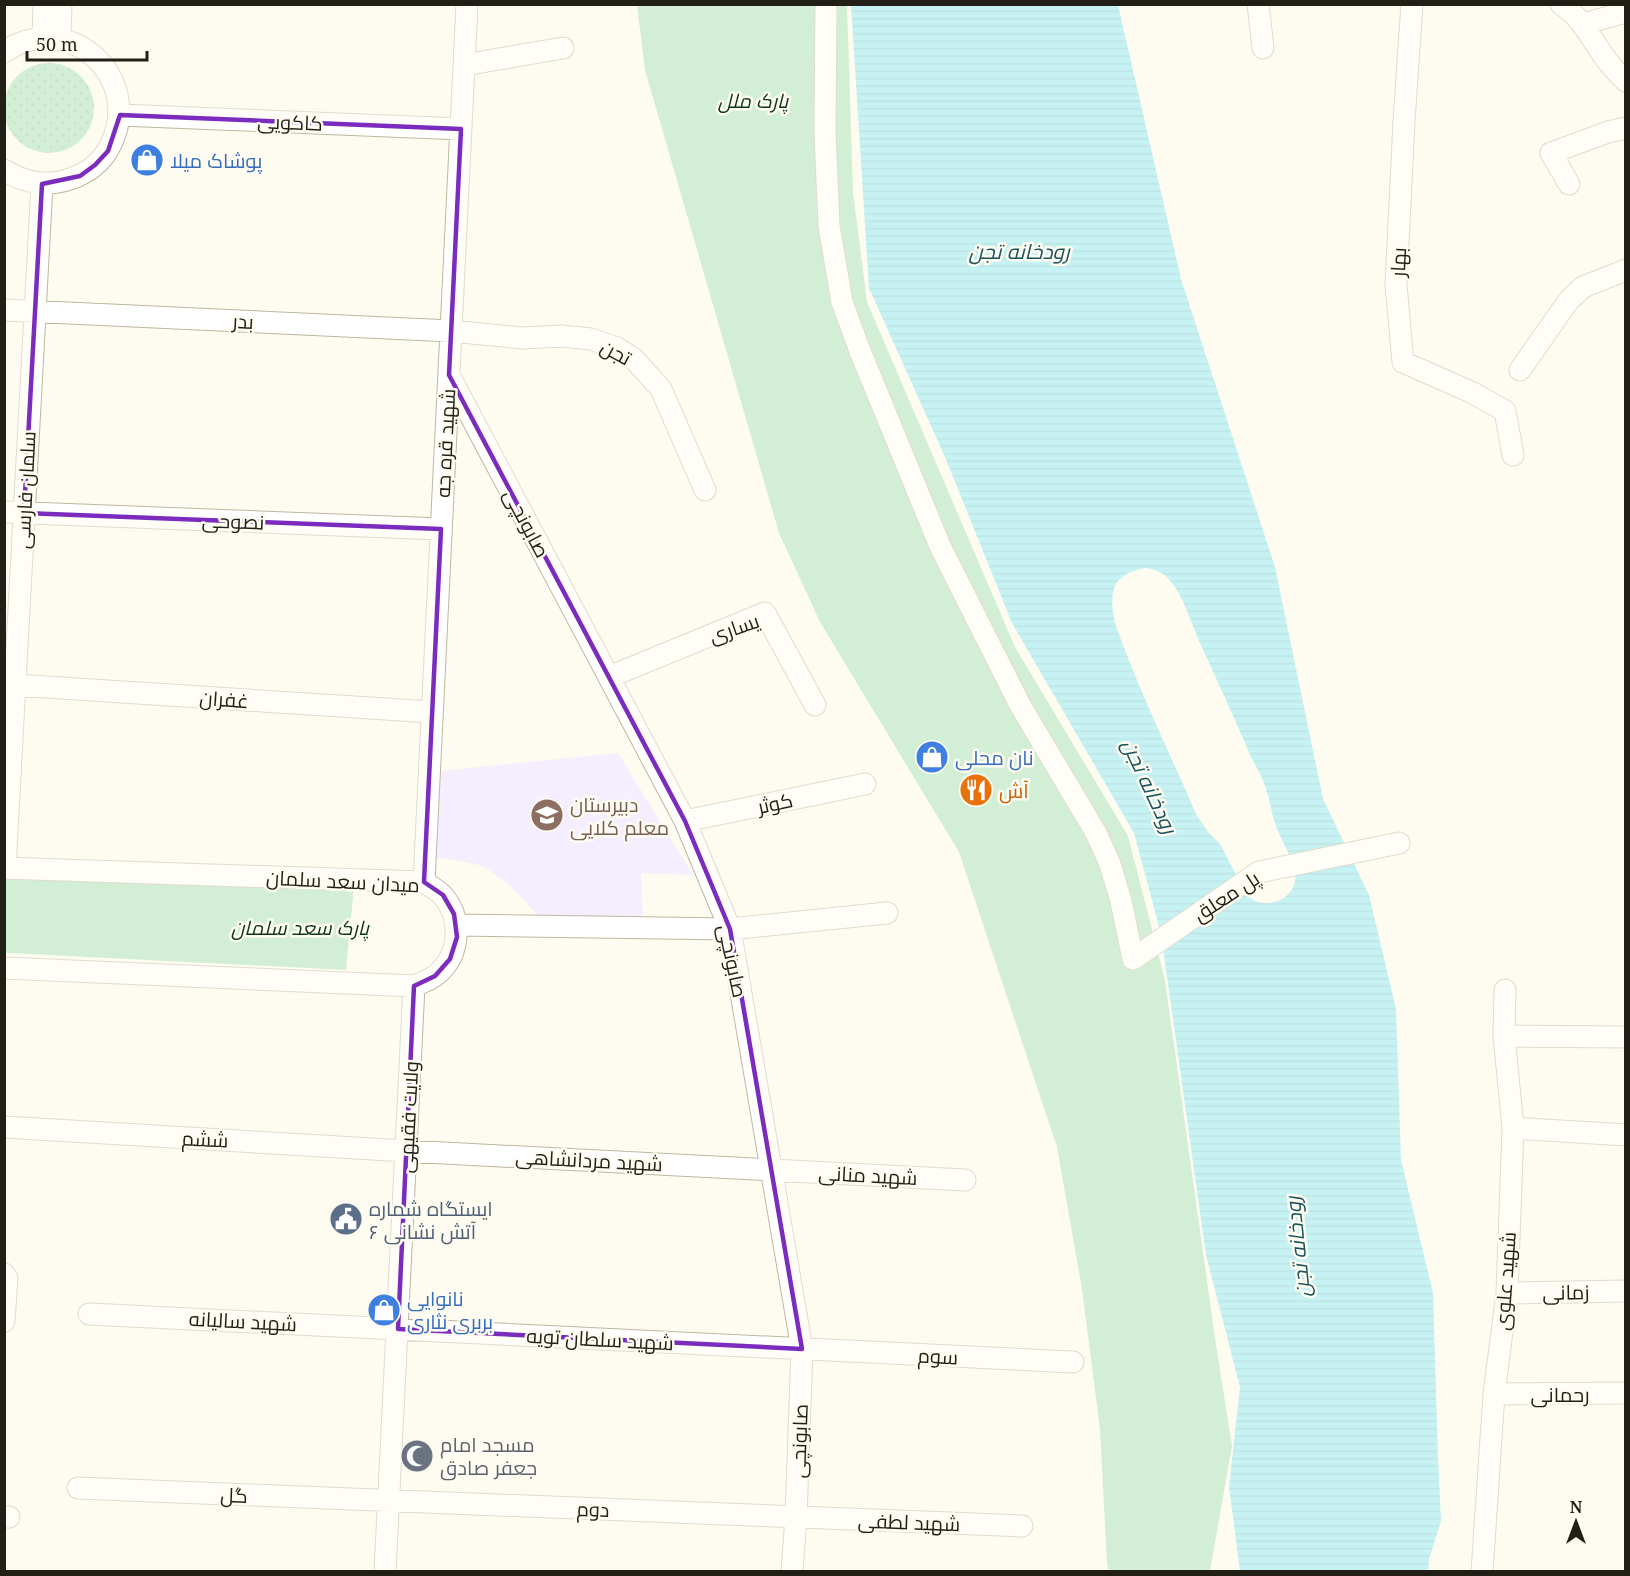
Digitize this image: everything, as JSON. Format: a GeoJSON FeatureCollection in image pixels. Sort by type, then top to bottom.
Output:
{"type":"FeatureCollection","features":[{"type":"Feature","properties":{"kind":"street"},"geometry":{"type":"LineString","coordinates":[[44,4],[51,39]]}},
{"type":"Feature","properties":{"kind":"street"},"geometry":{"type":"LineString","coordinates":[[51,39],[61,4]]}},
{"type":"Feature","properties":{"kind":"street","name":"شهید قره جه"},"geometry":{"type":"LineString","coordinates":[[424,882],[467,4]]}},
{"type":"Feature","properties":{"kind":"street","name":"پل معلق"},"geometry":{"type":"LineString","coordinates":[[826,4],[825,133],[829,226],[842,302],[940,546],[1020,705],[1096,833],[1110,864],[1121,901],[1133,959],[1259,872],[1400,843]]}},
{"type":"Feature","properties":{"kind":"street"},"geometry":{"type":"LineString","coordinates":[[1258,4],[1263,48]]}},
{"type":"Feature","properties":{"kind":"street","name":"بهار"},"geometry":{"type":"LineString","coordinates":[[1412,4],[1396,285],[1403,362],[1473,393],[1505,411],[1513,455]]}},
{"type":"Feature","properties":{"kind":"street"},"geometry":{"type":"LineString","coordinates":[[1561,4],[1582,17],[1609,63],[1626,81]]}},
{"type":"Feature","properties":{"kind":"street"},"geometry":{"type":"LineString","coordinates":[[1582,17],[1626,12]]}},
{"type":"Feature","properties":{"kind":"street"},"geometry":{"type":"LineString","coordinates":[[4,52],[13,45],[32,39],[69,41],[87,50],[101,62],[112,78],[118,96],[120,115],[116,134],[108,151],[80,176],[62,182],[42,184],[24,180],[4,170]]}},
{"type":"Feature","properties":{"kind":"street"},"geometry":{"type":"LineString","coordinates":[[464,65],[563,48]]}},
{"type":"Feature","properties":{"kind":"street","name":"کاکویی"},"geometry":{"type":"LineString","coordinates":[[120,115],[461,129]]}},
{"type":"Feature","properties":{"kind":"street"},"geometry":{"type":"LineString","coordinates":[[1569,184],[1551,153],[1608,132],[1626,128]]}},
{"type":"Feature","properties":{"kind":"street","name":"سلمان فارسی"},"geometry":{"type":"LineString","coordinates":[[5,868],[15,685],[14,512],[35,311],[42,184]]}},
{"type":"Feature","properties":{"kind":"street"},"geometry":{"type":"LineString","coordinates":[[1520,370],[1569,300],[1583,286],[1626,270]]}},
{"type":"Feature","properties":{"kind":"street","name":"بدر"},"geometry":{"type":"LineString","coordinates":[[4,310],[451,331]]}},
{"type":"Feature","properties":{"kind":"street","name":"تجن"},"geometry":{"type":"LineString","coordinates":[[451,331],[522,338],[562,336],[591,339],[617,348],[634,358],[661,389],[705,489]]}},
{"type":"Feature","properties":{"kind":"street","name":"صابونچی"},"geometry":{"type":"LineString","coordinates":[[449,375],[685,821],[729,928],[802,1349],[792,1572]]}},
{"type":"Feature","properties":{"kind":"street","name":"نصوحی"},"geometry":{"type":"LineString","coordinates":[[14,512],[441,529]]}},
{"type":"Feature","properties":{"kind":"street","name":"یساری"},"geometry":{"type":"LineString","coordinates":[[609,677],[765,613],[815,705]]}},
{"type":"Feature","properties":{"kind":"street","name":"غفران"},"geometry":{"type":"LineString","coordinates":[[15,685],[432,712]]}},
{"type":"Feature","properties":{"kind":"street","name":"کوثر"},"geometry":{"type":"LineString","coordinates":[[685,821],[865,784]]}},
{"type":"Feature","properties":{"kind":"street","name":"میدان سعد سلمان"},"geometry":{"type":"LineString","coordinates":[[5,868],[424,882],[443,895],[454,914],[456,924]]}},
{"type":"Feature","properties":{"kind":"street"},"geometry":{"type":"LineString","coordinates":[[4,983],[5,969],[414,986],[435,976],[450,959],[457,937],[456,924],[729,928],[887,913]]}},
{"type":"Feature","properties":{"kind":"street","name":"ولایت فقیهی"},"geometry":{"type":"LineString","coordinates":[[385,1572],[414,986]]}},
{"type":"Feature","properties":{"kind":"street","name":"شهید علوی"},"geometry":{"type":"LineString","coordinates":[[1482,1572],[1494,1394],[1507,1293],[1513,1128],[1504,1036],[1505,990]]}},
{"type":"Feature","properties":{"kind":"street"},"geometry":{"type":"LineString","coordinates":[[1504,1036],[1626,1037]]}},
{"type":"Feature","properties":{"kind":"street","name":"ششم"},"geometry":{"type":"LineString","coordinates":[[4,1127],[406,1151]]}},
{"type":"Feature","properties":{"kind":"street"},"geometry":{"type":"LineString","coordinates":[[1513,1128],[1626,1135]]}},
{"type":"Feature","properties":{"kind":"street","name":"شهید مردانشاهی"},"geometry":{"type":"LineString","coordinates":[[406,1151],[771,1170]]}},
{"type":"Feature","properties":{"kind":"street","name":"شهید منانی"},"geometry":{"type":"LineString","coordinates":[[771,1170],[965,1180]]}},
{"type":"Feature","properties":{"kind":"street"},"geometry":{"type":"LineString","coordinates":[[4,1274],[7,1278],[4,1321]]}},
{"type":"Feature","properties":{"kind":"street","name":"زمانی"},"geometry":{"type":"LineString","coordinates":[[1507,1293],[1626,1291]]}},
{"type":"Feature","properties":{"kind":"street","name":"شهید سالیانه"},"geometry":{"type":"LineString","coordinates":[[89,1314],[398,1329]]}},
{"type":"Feature","properties":{"kind":"street","name":"شهید سلطان تویه"},"geometry":{"type":"LineString","coordinates":[[398,1329],[802,1349]]}},
{"type":"Feature","properties":{"kind":"street","name":"سوم"},"geometry":{"type":"LineString","coordinates":[[802,1349],[1073,1362]]}},
{"type":"Feature","properties":{"kind":"street","name":"رحمانی"},"geometry":{"type":"LineString","coordinates":[[1494,1394],[1626,1393]]}},
{"type":"Feature","properties":{"kind":"street","name":"گل"},"geometry":{"type":"LineString","coordinates":[[78,1488],[389,1501]]}},
{"type":"Feature","properties":{"kind":"street","name":"دوم"},"geometry":{"type":"LineString","coordinates":[[389,1501],[796,1517]]}},
{"type":"Feature","properties":{"kind":"street","name":"شهید لطفی"},"geometry":{"type":"LineString","coordinates":[[796,1517],[1022,1526]]}},
{"type":"Feature","properties":{"kind":"highlighted area"},"geometry":{"type":"Polygon","coordinates":[[[120,115],[461,129],[449,375],[685,821],[730,929],[802,1349],[398,1329],[414,986],[435,976],[450,959],[457,937],[454,914],[443,895],[424,882],[441,529],[24,513],[42,184],[80,176],[95,165],[108,151],[120,115]]]}},
{"type":"Feature","properties":{"kind":"shaded area","name":"دبیرستان معلم کلایی"},"geometry":{"type":"Polygon","coordinates":[[[618,753],[693,875],[641,873],[643,919],[539,917],[511,886],[483,866],[436,858],[440,771],[618,753]]]}},
{"type":"Feature","properties":{"kind":"green space","name":"پارک ملل"},"geometry":{"type":"Polygon","coordinates":[[[637,5],[847,5],[853,192],[867,302],[1015,647],[1128,836],[1165,980],[1232,1446],[1210,1571],[1109,1571],[1100,1429],[1082,1289],[1057,1147],[959,852],[820,622],[779,533],[645,70],[637,5]]]}},
{"type":"Feature","properties":{"kind":"green space"},"geometry":{"type":"Polygon","coordinates":[[[49,63],[66,67],[81,76],[90,91],[94,108],[90,125],[81,140],[66,149],[49,153],[32,149],[17,140],[8,125],[4,108],[8,91],[17,76],[32,67],[49,63]]]}},
{"type":"Feature","properties":{"kind":"green space","name":"پارک سعد سلمان"},"geometry":{"type":"Polygon","coordinates":[[[4,878],[354,887],[346,970],[5,952],[4,878]]]}},
{"type":"Feature","properties":{"kind":"water","name":"رودخانه تجن"},"geometry":{"type":"Polygon","coordinates":[[[851,5],[1118,5],[1181,279],[1275,567],[1323,799],[1369,895],[1396,1009],[1401,1160],[1433,1293],[1441,1521],[1429,1559],[1428,1571],[1240,1571],[1229,1487],[1240,1387],[1206,1255],[1161,934],[1134,833],[1012,623],[945,457],[869,288],[851,5]],[[1145,568],[1128,573],[1113,590],[1114,617],[1125,650],[1197,816],[1220,844],[1246,894],[1262,903],[1279,901],[1292,890],[1295,872],[1276,826],[1264,782],[1181,597],[1167,577],[1145,568]]]}},
{"type":"Feature","properties":{"kind":"place","name":"پوشاک میلا"},"geometry":{"type":"Point","coordinates":[147,160]}},
{"type":"Feature","properties":{"kind":"place","name":"نان محلی"},"geometry":{"type":"Point","coordinates":[932,757]}},
{"type":"Feature","properties":{"kind":"place","name":"آش"},"geometry":{"type":"Point","coordinates":[976,790]}},
{"type":"Feature","properties":{"kind":"place","name":"دبیرستان معلم کلایی"},"geometry":{"type":"Point","coordinates":[547,815]}},
{"type":"Feature","properties":{"kind":"place","name":"ایستگاه شماره ۶ آتش نشانی"},"geometry":{"type":"Point","coordinates":[346,1219]}},
{"type":"Feature","properties":{"kind":"place","name":"نانوایی بربری نثاری"},"geometry":{"type":"Point","coordinates":[384,1310]}},
{"type":"Feature","properties":{"kind":"place","name":"مسجد امام جعفر صادق"},"geometry":{"type":"Point","coordinates":[417,1456]}}]}
